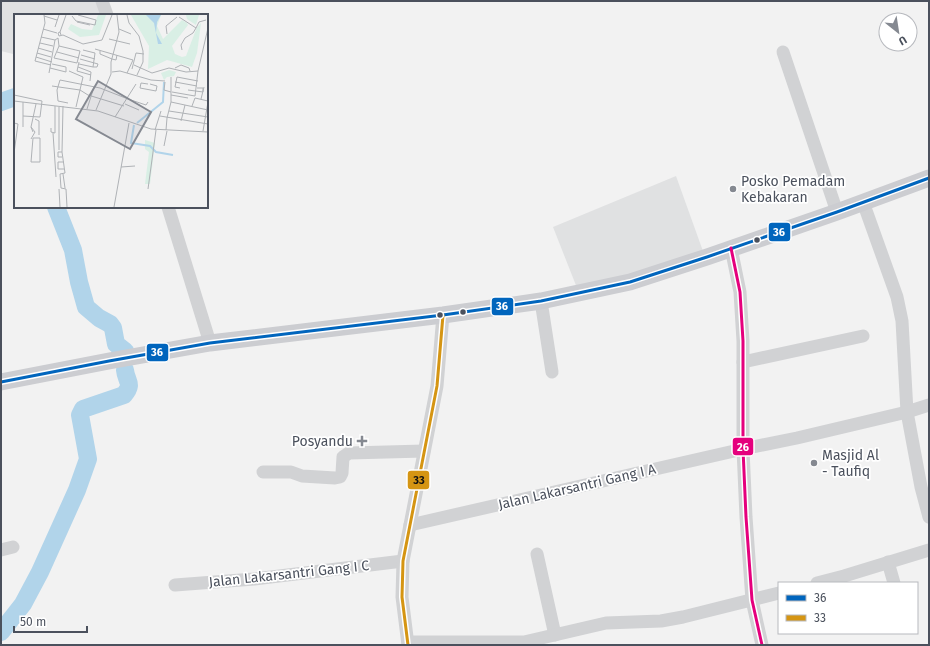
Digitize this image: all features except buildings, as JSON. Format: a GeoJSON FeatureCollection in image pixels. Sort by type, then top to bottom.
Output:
{"type":"FeatureCollection","features":[{"type":"Feature","properties":{"kind":"main road"},"geometry":{"type":"LineString","coordinates":[[9,380],[210,343],[443,315],[541,301],[630,282],[837,212],[929,178]]}},
{"type":"Feature","properties":{"kind":"street"},"geometry":{"type":"LineString","coordinates":[[102,1],[107,14]]}},
{"type":"Feature","properties":{"kind":"street"},"geometry":{"type":"LineString","coordinates":[[784,52],[837,212]]}},
{"type":"Feature","properties":{"kind":"street"},"geometry":{"type":"LineString","coordinates":[[863,202],[897,297],[900,315],[907,412],[921,487],[929,517]]}},
{"type":"Feature","properties":{"kind":"street"},"geometry":{"type":"LineString","coordinates":[[168,208],[210,343]]}},
{"type":"Feature","properties":{"kind":"street"},"geometry":{"type":"LineString","coordinates":[[731,248],[740,292],[743,362],[743,449],[752,600],[762,645]]}},
{"type":"Feature","properties":{"kind":"street"},"geometry":{"type":"LineString","coordinates":[[541,301],[552,372]]}},
{"type":"Feature","properties":{"kind":"street"},"geometry":{"type":"LineString","coordinates":[[443,315],[437,386],[403,561],[402,597],[408,643],[524,642],[606,623],[661,621],[683,617],[778,593]]}},
{"type":"Feature","properties":{"kind":"street"},"geometry":{"type":"LineString","coordinates":[[743,362],[863,336]]}},
{"type":"Feature","properties":{"kind":"street","name":"Jalan Lakarsantri Gang I A"},"geometry":{"type":"LineString","coordinates":[[410,524],[797,438],[907,412],[929,405]]}},
{"type":"Feature","properties":{"kind":"street"},"geometry":{"type":"LineString","coordinates":[[263,472],[291,472],[302,476],[335,478],[340,477],[342,473],[343,457],[349,453],[424,450]]}},
{"type":"Feature","properties":{"kind":"street"},"geometry":{"type":"LineString","coordinates":[[820,582],[929,550]]}},
{"type":"Feature","properties":{"kind":"street"},"geometry":{"type":"LineString","coordinates":[[537,554],[555,635]]}},
{"type":"Feature","properties":{"kind":"street","name":"Jalan Lakarsantri Gang I C"},"geometry":{"type":"LineString","coordinates":[[175,585],[254,579],[403,561]]}},
{"type":"Feature","properties":{"kind":"street"},"geometry":{"type":"LineString","coordinates":[[888,562],[894,582]]}},
{"type":"Feature","properties":{"kind":"shaded area"},"geometry":{"type":"Polygon","coordinates":[[[1,1],[102,1],[107,14],[14,14],[14,54],[1,51],[1,1]]]}},
{"type":"Feature","properties":{"kind":"shaded area"},"geometry":{"type":"Polygon","coordinates":[[[676,176],[704,254],[579,293],[553,227],[676,176]]]}},
{"type":"Feature","properties":{"kind":"waterway"},"geometry":{"type":"LineString","coordinates":[[1,102],[14,97]]}},
{"type":"Feature","properties":{"kind":"waterway"},"geometry":{"type":"LineString","coordinates":[[56,208],[73,250],[79,282],[86,307],[99,318],[110,324],[113,328],[116,344],[125,351],[126,358]]}},
{"type":"Feature","properties":{"kind":"waterway"},"geometry":{"type":"LineString","coordinates":[[1,632],[23,604],[40,572],[77,490],[88,459],[80,415],[83,409],[124,395],[129,388],[129,382],[125,370]]}},
{"type":"Feature","properties":{"kind":"transit line","name":"36"},"geometry":{"type":"LineString","coordinates":[[1,382],[210,343],[443,315],[541,301],[630,282],[837,212],[929,178]]}},
{"type":"Feature","properties":{"kind":"transit line","name":"26"},"geometry":{"type":"LineString","coordinates":[[731,248],[740,292],[743,341],[743,449],[752,600],[762,645]]}},
{"type":"Feature","properties":{"kind":"transit line","name":"33"},"geometry":{"type":"LineString","coordinates":[[408,645],[402,597],[403,561],[437,386],[443,315]]}},
{"type":"Feature","properties":{"kind":"place","name":"Posko Pemadam Kebakaran"},"geometry":{"type":"Point","coordinates":[733,189]}},
{"type":"Feature","properties":{"kind":"place","name":"Posyandu"},"geometry":{"type":"Point","coordinates":[362,441]}},
{"type":"Feature","properties":{"kind":"place","name":"Masjid Al - Taufiq"},"geometry":{"type":"Point","coordinates":[814,463]}}]}
